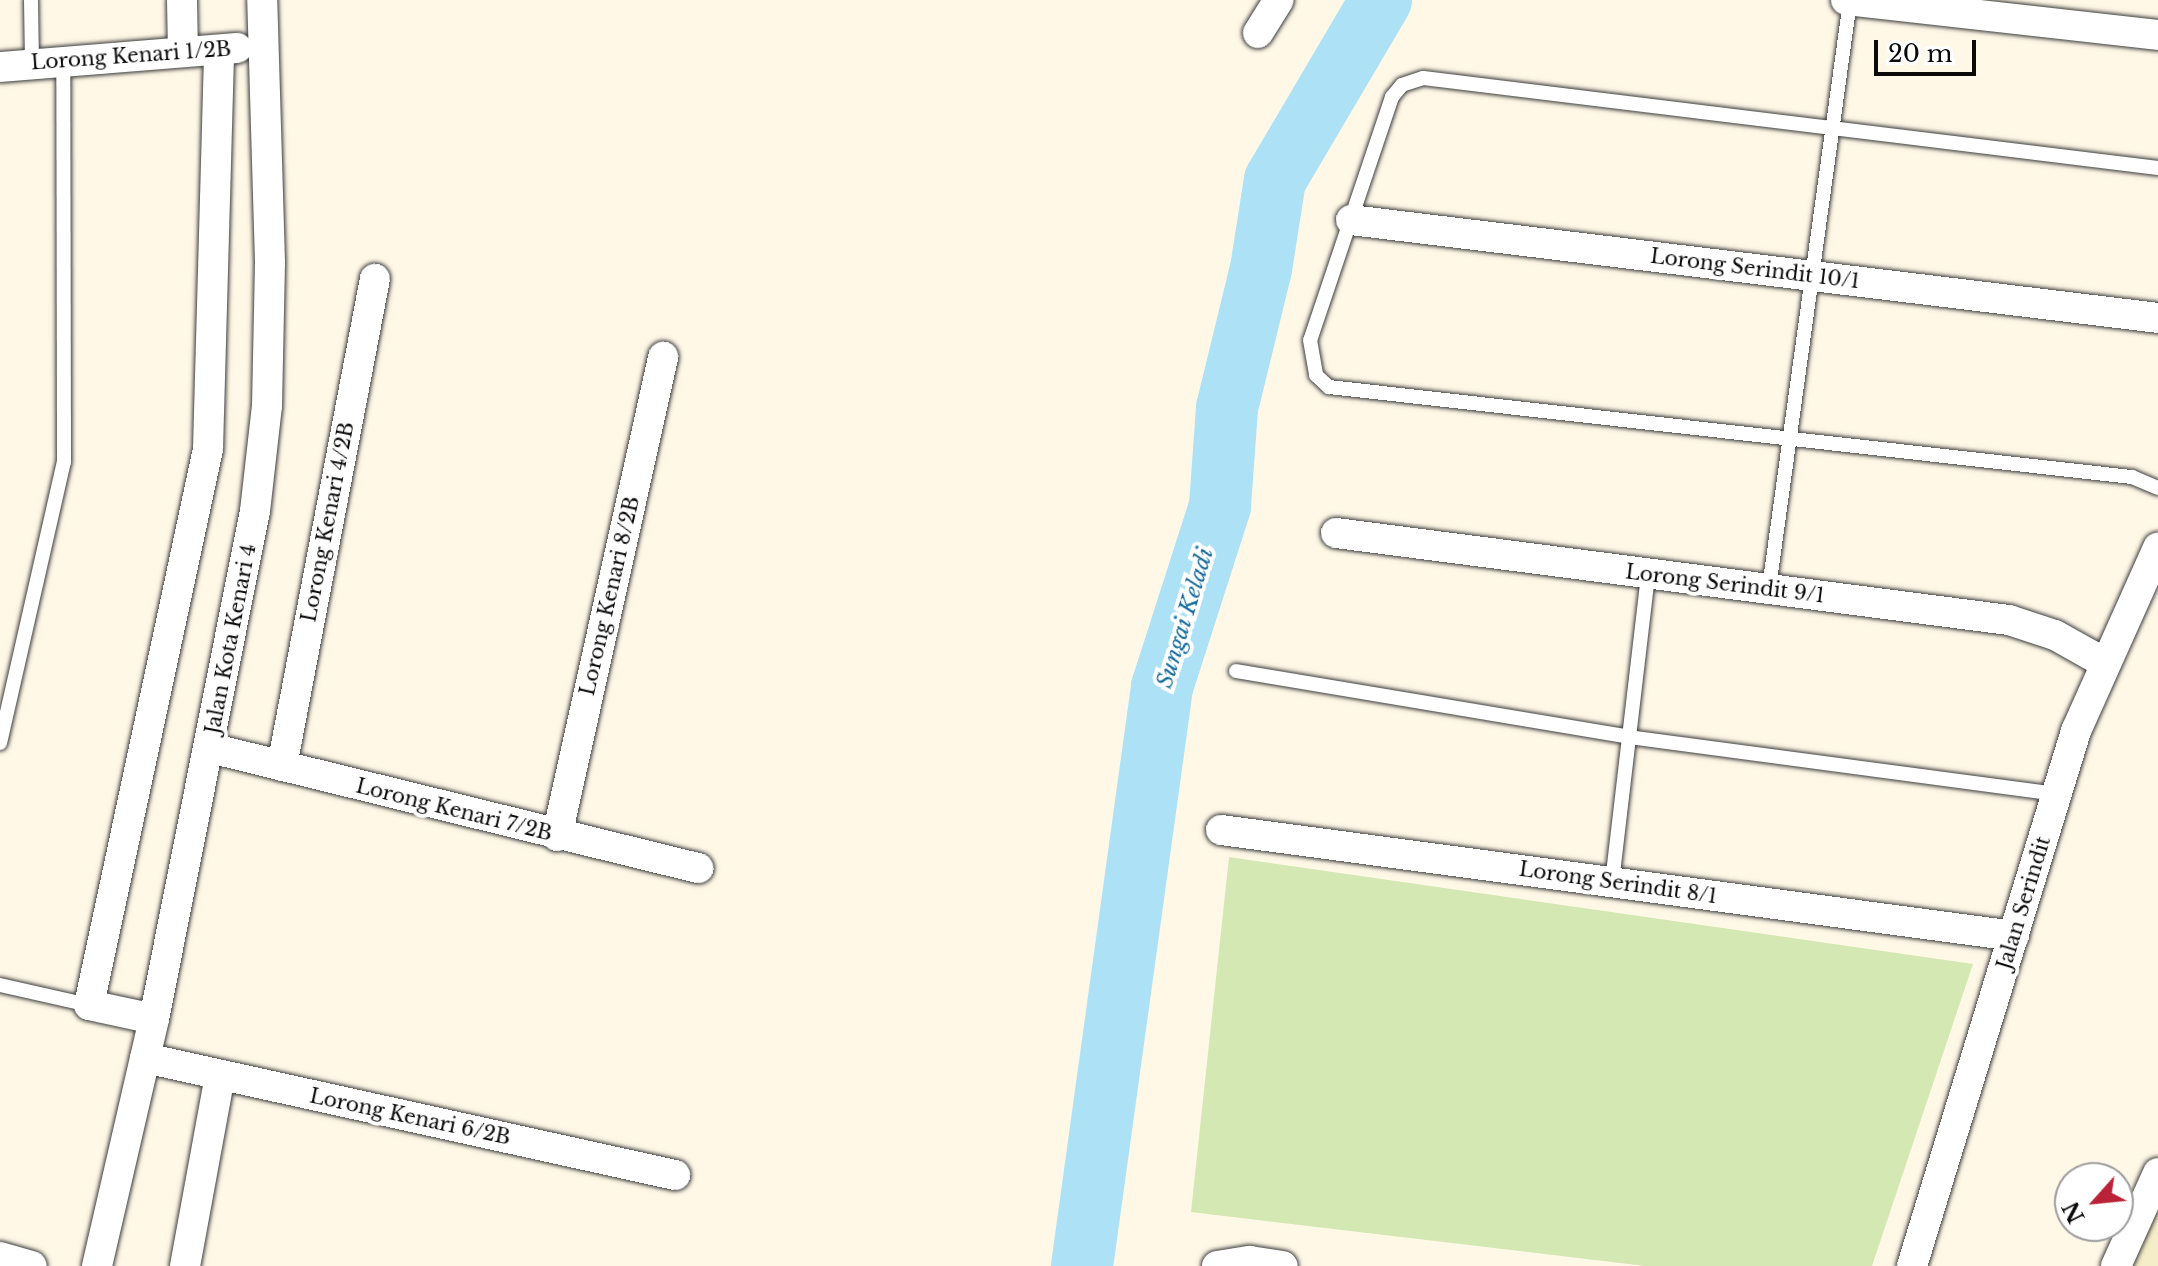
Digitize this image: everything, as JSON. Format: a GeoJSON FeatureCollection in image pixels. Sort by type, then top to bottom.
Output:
{"type":"FeatureCollection","features":[{"type":"Feature","properties":{"kind":"street"},"geometry":{"type":"LineString","coordinates":[[182,0],[183,52]]}},
{"type":"Feature","properties":{"kind":"street","name":"Jalan Kota Kenari 4"},"geometry":{"type":"LineString","coordinates":[[97,1266],[154,1019],[255,511],[267,406],[270,262],[262,0]]}},
{"type":"Feature","properties":{"kind":"street"},"geometry":{"type":"LineString","coordinates":[[1258,33],[1279,0]]}},
{"type":"Feature","properties":{"kind":"street"},"geometry":{"type":"LineString","coordinates":[[1848,0],[2158,35]]}},
{"type":"Feature","properties":{"kind":"street","name":"Lorong Kenari 1/2B"},"geometry":{"type":"LineString","coordinates":[[0,67],[262,46]]}},
{"type":"Feature","properties":{"kind":"street"},"geometry":{"type":"LineString","coordinates":[[154,1019],[89,1005],[208,449],[219,50]]}},
{"type":"Feature","properties":{"kind":"street","name":"Lorong Serindit 10/1"},"geometry":{"type":"LineString","coordinates":[[1351,220],[2158,318]]}},
{"type":"Feature","properties":{"kind":"street","name":"Lorong Kenari 4/2B"},"geometry":{"type":"LineString","coordinates":[[282,766],[375,279]]}},
{"type":"Feature","properties":{"kind":"street","name":"Lorong Kenari 8/2B"},"geometry":{"type":"LineString","coordinates":[[557,836],[663,357]]}},
{"type":"Feature","properties":{"kind":"street","name":"Lorong Serindit 9/1"},"geometry":{"type":"LineString","coordinates":[[1336,533],[1648,576],[1769,588],[2009,620],[2055,635],[2105,663]]}},
{"type":"Feature","properties":{"kind":"street","name":"Jalan Serindit"},"geometry":{"type":"LineString","coordinates":[[1912,1266],[2076,731],[2158,548]]}},
{"type":"Feature","properties":{"kind":"street","name":"Lorong Kenari 7/2B"},"geometry":{"type":"LineString","coordinates":[[210,748],[557,836],[698,868]]}},
{"type":"Feature","properties":{"kind":"street","name":"Lorong Serindit 8/1"},"geometry":{"type":"LineString","coordinates":[[1221,830],[2014,936]]}},
{"type":"Feature","properties":{"kind":"street","name":"Lorong Kenari 6/2B"},"geometry":{"type":"LineString","coordinates":[[145,1058],[675,1175]]}},
{"type":"Feature","properties":{"kind":"street"},"geometry":{"type":"LineString","coordinates":[[185,1266],[220,1076]]}},
{"type":"Feature","properties":{"kind":"street"},"geometry":{"type":"LineString","coordinates":[[2116,1266],[2158,1173]]}},
{"type":"Feature","properties":{"kind":"street"},"geometry":{"type":"LineString","coordinates":[[0,1257],[32,1266]]}},
{"type":"Feature","properties":{"kind":"street"},"geometry":{"type":"LineString","coordinates":[[1217,1266],[1250,1261],[1283,1266]]}},
{"type":"Feature","properties":{"kind":"lane"},"geometry":{"type":"LineString","coordinates":[[31,0],[32,64]]}},
{"type":"Feature","properties":{"kind":"lane"},"geometry":{"type":"LineString","coordinates":[[1769,588],[1794,436],[1811,276],[1836,128],[1848,0]]}},
{"type":"Feature","properties":{"kind":"lane"},"geometry":{"type":"LineString","coordinates":[[0,743],[64,462],[63,62]]}},
{"type":"Feature","properties":{"kind":"lane"},"geometry":{"type":"LineString","coordinates":[[2158,168],[1423,78],[1402,85],[1392,97],[1310,340],[1316,375],[1329,387],[1794,436],[2132,477],[2158,488]]}},
{"type":"Feature","properties":{"kind":"lane"},"geometry":{"type":"LineString","coordinates":[[1612,882],[1648,576]]}},
{"type":"Feature","properties":{"kind":"lane"},"geometry":{"type":"LineString","coordinates":[[1236,671],[1629,737],[2057,794]]}},
{"type":"Feature","properties":{"kind":"lane"},"geometry":{"type":"LineString","coordinates":[[0,985],[89,1005]]}},
{"type":"Feature","properties":{"kind":"shaded area"},"geometry":{"type":"Polygon","coordinates":[[[2158,1188],[2158,1266],[2110,1266],[2125,1242],[2134,1242],[2134,1227],[2158,1188]]]}},
{"type":"Feature","properties":{"kind":"green space"},"geometry":{"type":"Polygon","coordinates":[[[1229,857],[1973,964],[1872,1266],[1645,1266],[1191,1212],[1229,857]]]}},
{"type":"Feature","properties":{"kind":"waterway","name":"Sungai Keladi"},"geometry":{"type":"LineString","coordinates":[[1082,1266],[1162,687],[1220,506],[1227,408],[1261,269],[1275,180],[1381,0]]}}]}
